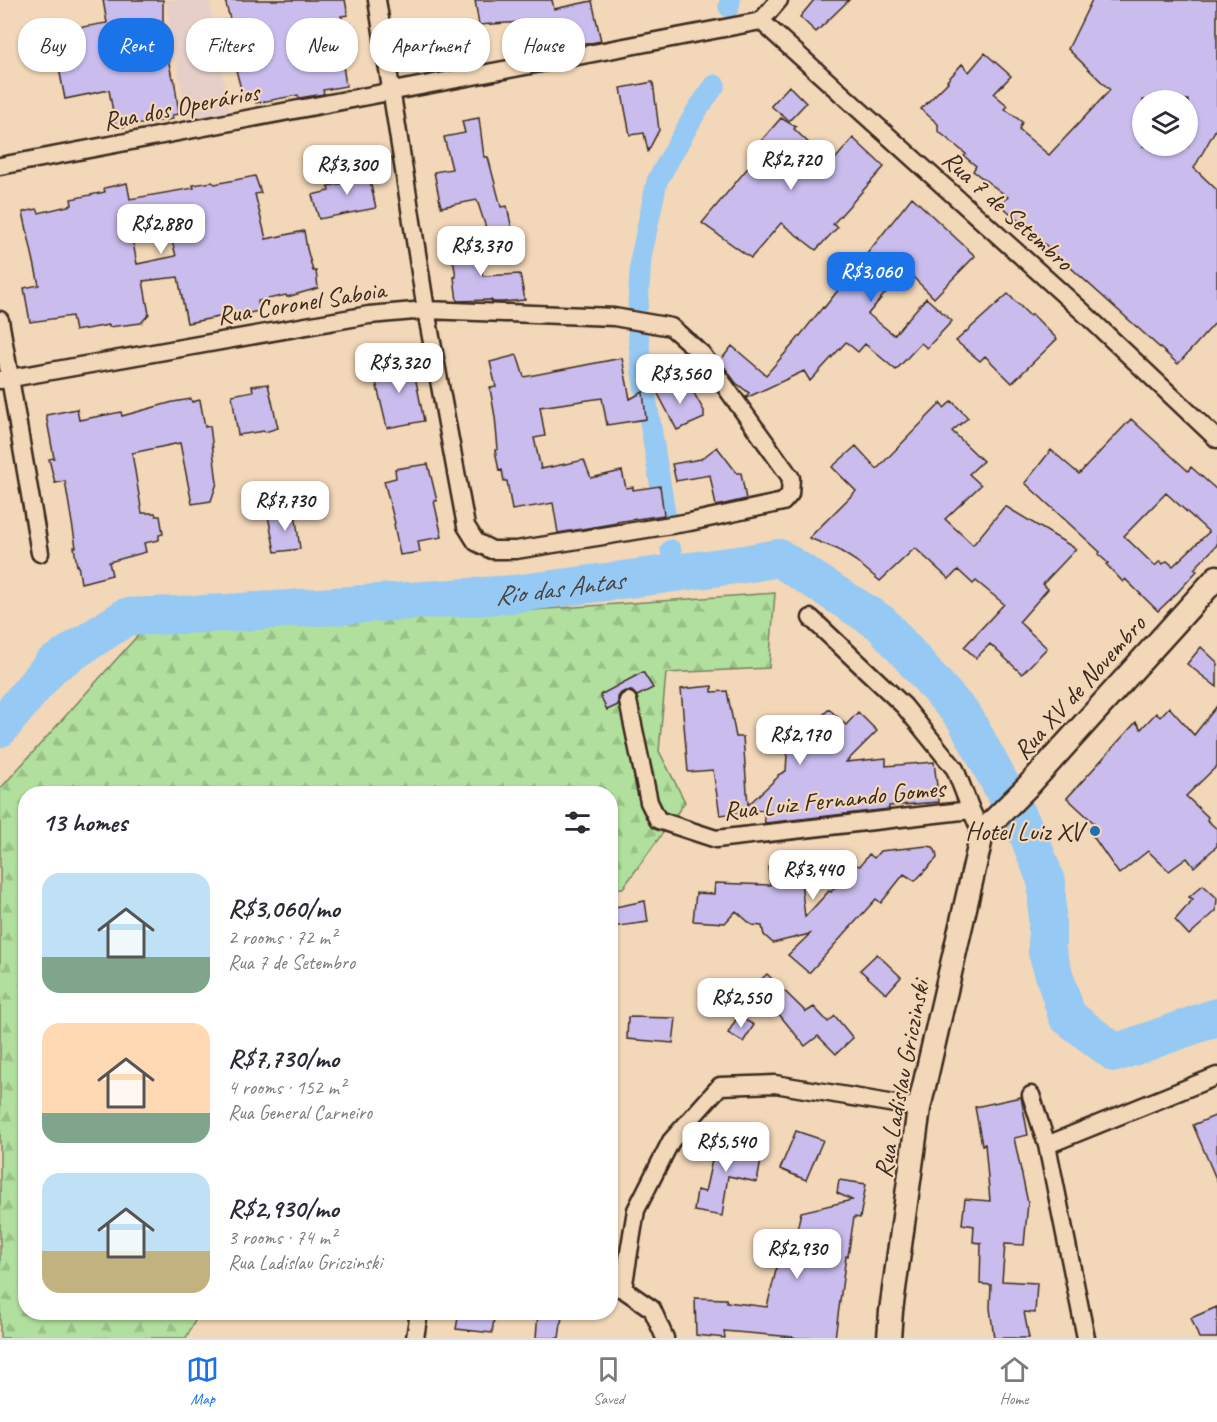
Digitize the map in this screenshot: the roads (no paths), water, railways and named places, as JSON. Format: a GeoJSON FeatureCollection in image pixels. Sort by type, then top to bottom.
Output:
{"type":"FeatureCollection","features":[{"type":"Feature","properties":{"kind":"main road","name":"Rua XV de Novembro"},"geometry":{"type":"LineString","coordinates":[[988,827],[1028,786],[1217,577]]}},
{"type":"Feature","properties":{"kind":"main road","name":"Rua Ladislau Griczinski"},"geometry":{"type":"LineString","coordinates":[[889,1338],[919,1108],[988,827]]}},
{"type":"Feature","properties":{"kind":"street"},"geometry":{"type":"LineString","coordinates":[[377,0],[426,310]]}},
{"type":"Feature","properties":{"kind":"street"},"geometry":{"type":"LineString","coordinates":[[761,21],[779,0]]}},
{"type":"Feature","properties":{"kind":"street","name":"Rua dos Operários"},"geometry":{"type":"LineString","coordinates":[[0,166],[761,21]]}},
{"type":"Feature","properties":{"kind":"street","name":"Rua 7 de Setembro"},"geometry":{"type":"LineString","coordinates":[[761,21],[1083,312],[1217,439]]}},
{"type":"Feature","properties":{"kind":"street","name":"Rua Coronel Saboia"},"geometry":{"type":"LineString","coordinates":[[5,379],[369,315],[426,310],[614,316],[671,327],[702,354],[791,478],[790,494],[783,502],[690,522],[516,550],[492,550],[476,542],[466,526],[426,310]]}},
{"type":"Feature","properties":{"kind":"street"},"geometry":{"type":"LineString","coordinates":[[0,320],[5,379],[40,553]]}},
{"type":"Feature","properties":{"kind":"street"},"geometry":{"type":"LineString","coordinates":[[811,618],[904,706],[955,769],[971,810]]}},
{"type":"Feature","properties":{"kind":"street","name":"Rua Luiz Fernando Gomes"},"geometry":{"type":"LineString","coordinates":[[628,701],[649,802],[658,820],[716,839],[971,810],[988,827]]}},
{"type":"Feature","properties":{"kind":"street"},"geometry":{"type":"LineString","coordinates":[[1047,1145],[1217,1076]]}},
{"type":"Feature","properties":{"kind":"street"},"geometry":{"type":"LineString","coordinates":[[618,1284],[636,1210],[671,1141],[720,1086],[776,1084],[919,1108]]}},
{"type":"Feature","properties":{"kind":"street"},"geometry":{"type":"LineString","coordinates":[[1031,1095],[1047,1145],[1086,1338]]}},
{"type":"Feature","properties":{"kind":"street"},"geometry":{"type":"LineString","coordinates":[[618,1289],[652,1309],[665,1338]]}},
{"type":"Feature","properties":{"kind":"street"},"geometry":{"type":"LineString","coordinates":[[416,1338],[417,1320]]}},
{"type":"Feature","properties":{"kind":"waterway"},"geometry":{"type":"LineString","coordinates":[[729,7],[730,0]]}},
{"type":"Feature","properties":{"kind":"waterway"},"geometry":{"type":"LineString","coordinates":[[638,305],[641,257],[657,181],[697,110],[715,85]]}},
{"type":"Feature","properties":{"kind":"waterway"},"geometry":{"type":"LineString","coordinates":[[638,332],[642,373],[666,519]]}},
{"type":"Feature","properties":{"kind":"waterway"},"geometry":{"type":"LineString","coordinates":[[671,550],[675,573]]}},
{"type":"Feature","properties":{"kind":"waterway","name":"Rio das Antas"},"geometry":{"type":"LineString","coordinates":[[0,728],[51,666],[126,617],[227,613],[514,594],[779,558],[881,623],[965,718],[1029,837],[1047,883],[1047,952],[1067,1016],[1115,1053],[1217,1017]]}},
{"type":"Feature","properties":{"kind":"place","name":"Hotel Luiz XV"},"geometry":{"type":"Point","coordinates":[1095,831]}}]}
